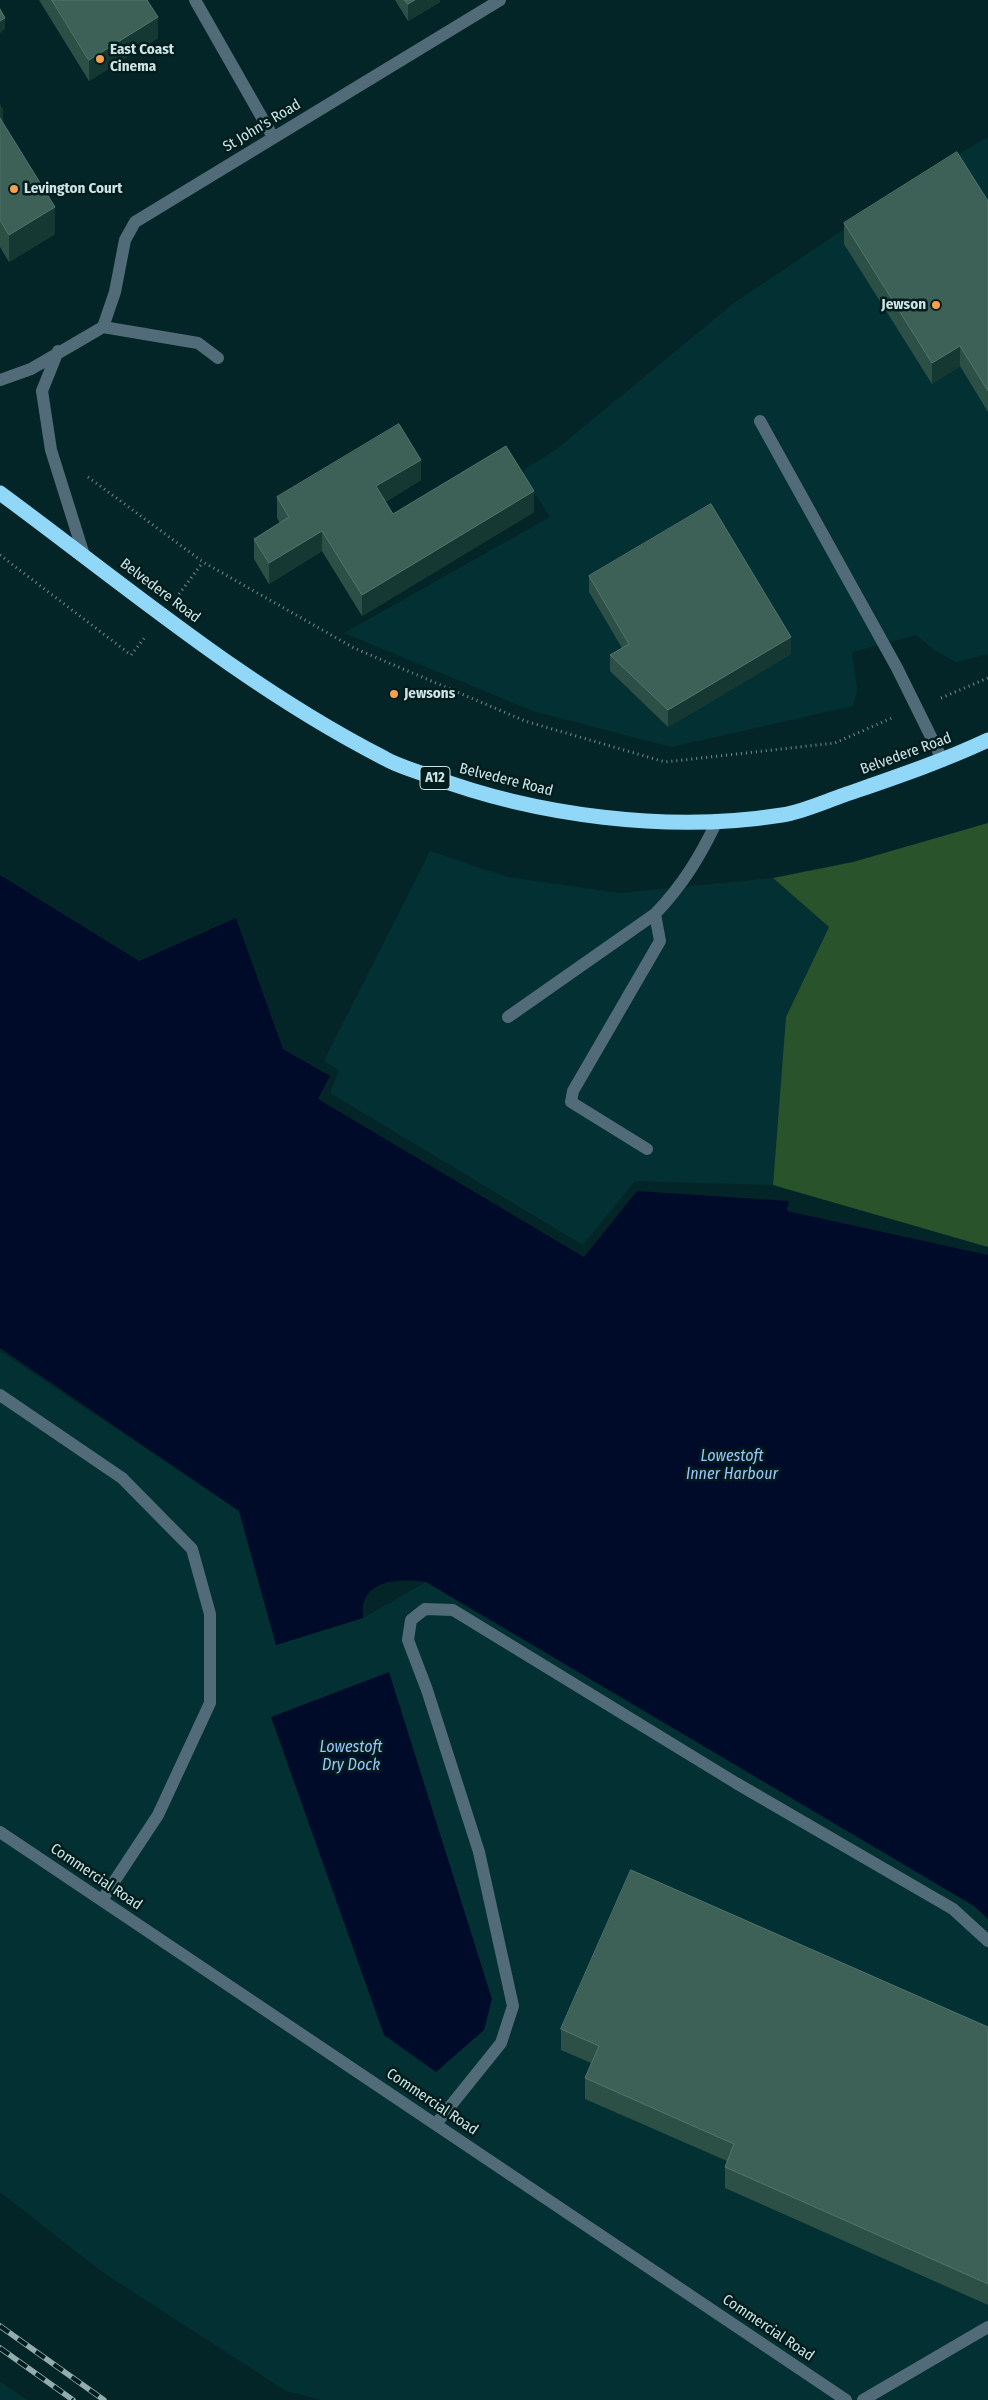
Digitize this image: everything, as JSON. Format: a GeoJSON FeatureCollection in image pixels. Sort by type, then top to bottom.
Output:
{"type":"FeatureCollection","features":[{"type":"Feature","properties":{"kind":"highway","name":"Belvedere Road"},"geometry":{"type":"LineString","coordinates":[[0,493],[163,616],[288,705],[386,760],[473,792],[559,811],[636,820],[717,822],[784,815],[943,761],[988,740]]}},
{"type":"Feature","properties":{"kind":"street"},"geometry":{"type":"LineString","coordinates":[[195,0],[273,138]]}},
{"type":"Feature","properties":{"kind":"street","name":"St John's Road"},"geometry":{"type":"LineString","coordinates":[[103,327],[115,292],[125,240],[135,222],[500,0]]}},
{"type":"Feature","properties":{"kind":"street"},"geometry":{"type":"LineString","coordinates":[[0,380],[31,369],[58,351],[103,327],[198,343],[218,358]]}},
{"type":"Feature","properties":{"kind":"street"},"geometry":{"type":"LineString","coordinates":[[58,351],[42,391],[51,450],[84,555]]}},
{"type":"Feature","properties":{"kind":"street"},"geometry":{"type":"LineString","coordinates":[[760,421],[898,668],[943,761]]}},
{"type":"Feature","properties":{"kind":"street"},"geometry":{"type":"LineString","coordinates":[[508,1017],[655,914],[674,895],[699,860],[717,822]]}},
{"type":"Feature","properties":{"kind":"street"},"geometry":{"type":"LineString","coordinates":[[648,1149],[571,1102],[573,1091],[660,941],[655,914]]}},
{"type":"Feature","properties":{"kind":"street"},"geometry":{"type":"LineString","coordinates":[[0,1394],[122,1478],[192,1549],[210,1614],[210,1703],[158,1815],[102,1900]]}},
{"type":"Feature","properties":{"kind":"street"},"geometry":{"type":"LineString","coordinates":[[436,2124],[501,2043],[513,2006],[479,1852],[427,1690],[408,1640],[411,1620],[425,1609],[453,1610],[736,1783],[953,1910],[988,1941]]}},
{"type":"Feature","properties":{"kind":"street","name":"Commercial Road"},"geometry":{"type":"LineString","coordinates":[[0,1832],[846,2400]]}},
{"type":"Feature","properties":{"kind":"street"},"geometry":{"type":"LineString","coordinates":[[863,2400],[988,2327]]}},
{"type":"Feature","properties":{"kind":"path"},"geometry":{"type":"LineString","coordinates":[[51,450],[203,562],[354,648],[525,721],[665,762],[835,743],[988,678]]}},
{"type":"Feature","properties":{"kind":"shaded area"},"geometry":{"type":"Polygon","coordinates":[[[988,137],[988,654],[956,662],[934,650],[916,635],[852,652],[857,690],[853,706],[671,747],[533,711],[344,633],[550,517],[521,472],[558,448],[734,303],[935,168],[988,137]]]}},
{"type":"Feature","properties":{"kind":"shaded area"},"geometry":{"type":"Polygon","coordinates":[[[430,851],[507,877],[620,893],[773,878],[829,927],[786,1017],[773,1185],[635,1181],[583,1245],[330,1093],[339,1070],[324,1061],[430,851]]]}},
{"type":"Feature","properties":{"kind":"shaded area"},"geometry":{"type":"Polygon","coordinates":[[[0,1351],[239,1511],[276,1645],[363,1618],[426,1582],[974,1906],[988,1919],[988,2400],[322,2400],[286,2391],[101,2271],[0,2192],[0,1351]]]}},
{"type":"Feature","properties":{"kind":"shaded area"},"geometry":{"type":"Polygon","coordinates":[[[0,2382],[27,2400],[0,2400],[0,2382]]]}},
{"type":"Feature","properties":{"kind":"green space"},"geometry":{"type":"Polygon","coordinates":[[[988,823],[988,1247],[773,1185],[786,1017],[829,927],[773,878],[853,862],[988,823]]]}},
{"type":"Feature","properties":{"kind":"water","name":"Lowestoft Inner Harbour"},"geometry":{"type":"Polygon","coordinates":[[[0,875],[139,961],[236,918],[283,1049],[330,1076],[318,1099],[584,1257],[637,1191],[789,1201],[787,1211],[988,1255],[988,1919],[974,1906],[426,1582],[409,1580],[381,1584],[368,1594],[363,1604],[363,1618],[276,1645],[239,1511],[0,1348],[0,875]]]}},
{"type":"Feature","properties":{"kind":"water","name":"Lowestoft Dry Dock"},"geometry":{"type":"Polygon","coordinates":[[[389,1672],[492,1999],[484,2030],[436,2072],[384,2035],[271,1717],[389,1672]]]}},
{"type":"Feature","properties":{"kind":"building","name":"East Coast Cinema"},"geometry":{"type":"Polygon","coordinates":[[[52,0],[147,0],[158,17],[89,60],[52,0]]]}},
{"type":"Feature","properties":{"kind":"building"},"geometry":{"type":"Polygon","coordinates":[[[405,0],[415,0],[408,4],[405,0]]]}},
{"type":"Feature","properties":{"kind":"building"},"geometry":{"type":"Polygon","coordinates":[[[0,9],[5,18],[0,21],[0,9]]]}},
{"type":"Feature","properties":{"kind":"building"},"geometry":{"type":"Polygon","coordinates":[[[0,118],[55,207],[9,235],[0,220],[0,118]]]}},
{"type":"Feature","properties":{"kind":"building","name":"Jewson"},"geometry":{"type":"Polygon","coordinates":[[[957,152],[988,201],[988,391],[960,346],[932,363],[844,223],[957,152]]]}},
{"type":"Feature","properties":{"kind":"building"},"geometry":{"type":"Polygon","coordinates":[[[399,424],[421,460],[376,486],[393,514],[506,446],[534,491],[362,595],[322,531],[269,563],[254,539],[289,517],[277,497],[399,424]]]}},
{"type":"Feature","properties":{"kind":"building"},"geometry":{"type":"Polygon","coordinates":[[[711,504],[791,637],[668,710],[610,655],[629,644],[589,576],[711,504]]]}},
{"type":"Feature","properties":{"kind":"building"},"geometry":{"type":"Polygon","coordinates":[[[631,1870],[988,2027],[988,2284],[725,2167],[734,2144],[585,2078],[599,2046],[561,2029],[631,1870]]]}},
{"type":"Feature","properties":{"kind":"railway"},"geometry":{"type":"LineString","coordinates":[[0,2326],[104,2400]]}},
{"type":"Feature","properties":{"kind":"railway"},"geometry":{"type":"LineString","coordinates":[[0,2348],[73,2400]]}},
{"type":"Feature","properties":{"kind":"place","name":"East Coast Cinema"},"geometry":{"type":"Point","coordinates":[100,59]}},
{"type":"Feature","properties":{"kind":"place","name":"Levington Court"},"geometry":{"type":"Point","coordinates":[14,189]}},
{"type":"Feature","properties":{"kind":"place","name":"Jewson"},"geometry":{"type":"Point","coordinates":[936,305]}},
{"type":"Feature","properties":{"kind":"place","name":"Jewsons"},"geometry":{"type":"Point","coordinates":[394,694]}}]}
